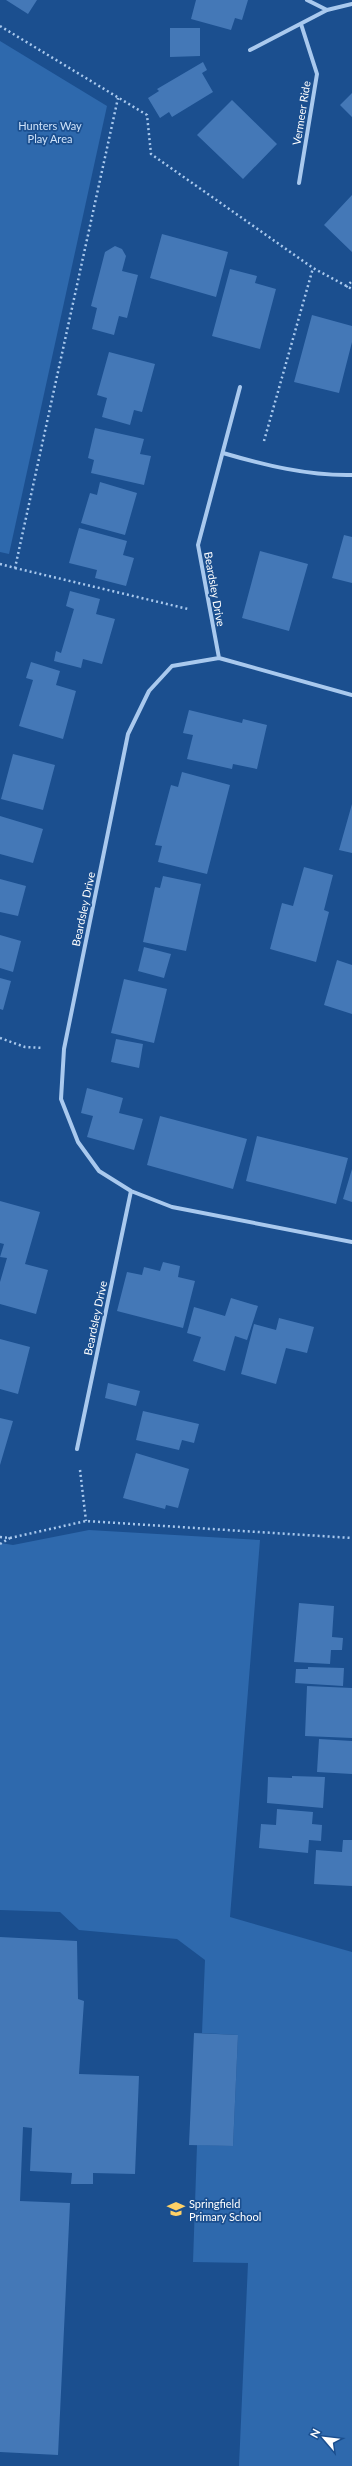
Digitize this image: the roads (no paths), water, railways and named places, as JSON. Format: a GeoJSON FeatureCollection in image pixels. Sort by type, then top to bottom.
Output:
{"type":"FeatureCollection","features":[{"type":"Feature","properties":{"kind":"street"},"geometry":{"type":"LineString","coordinates":[[307,0],[327,10]]}},
{"type":"Feature","properties":{"kind":"street"},"geometry":{"type":"LineString","coordinates":[[250,50],[327,10],[352,4]]}},
{"type":"Feature","properties":{"kind":"street","name":"Vermeer Ride"},"geometry":{"type":"LineString","coordinates":[[299,183],[317,74],[301,24]]}},
{"type":"Feature","properties":{"kind":"street","name":"Beardsley Drive"},"geometry":{"type":"LineString","coordinates":[[220,658],[210,614],[198,545],[240,387]]}},
{"type":"Feature","properties":{"kind":"street"},"geometry":{"type":"LineString","coordinates":[[223,453],[258,463],[331,475],[352,475]]}},
{"type":"Feature","properties":{"kind":"street","name":"Beardsley Drive"},"geometry":{"type":"LineString","coordinates":[[352,695],[220,658],[172,666],[149,691],[128,734],[64,1049],[61,1099],[78,1142],[99,1171],[131,1191],[172,1206],[352,1242]]}},
{"type":"Feature","properties":{"kind":"street","name":"Beardsley Drive"},"geometry":{"type":"LineString","coordinates":[[77,1449],[131,1191]]}},
{"type":"Feature","properties":{"kind":"place","name":"Springfield Primary School"},"geometry":{"type":"Point","coordinates":[176,2209]}},
{"type":"Feature","properties":{"kind":"park label","name":"Hunters Way Play Area"},"geometry":{"type":"Point","coordinates":[50,131]}}]}
